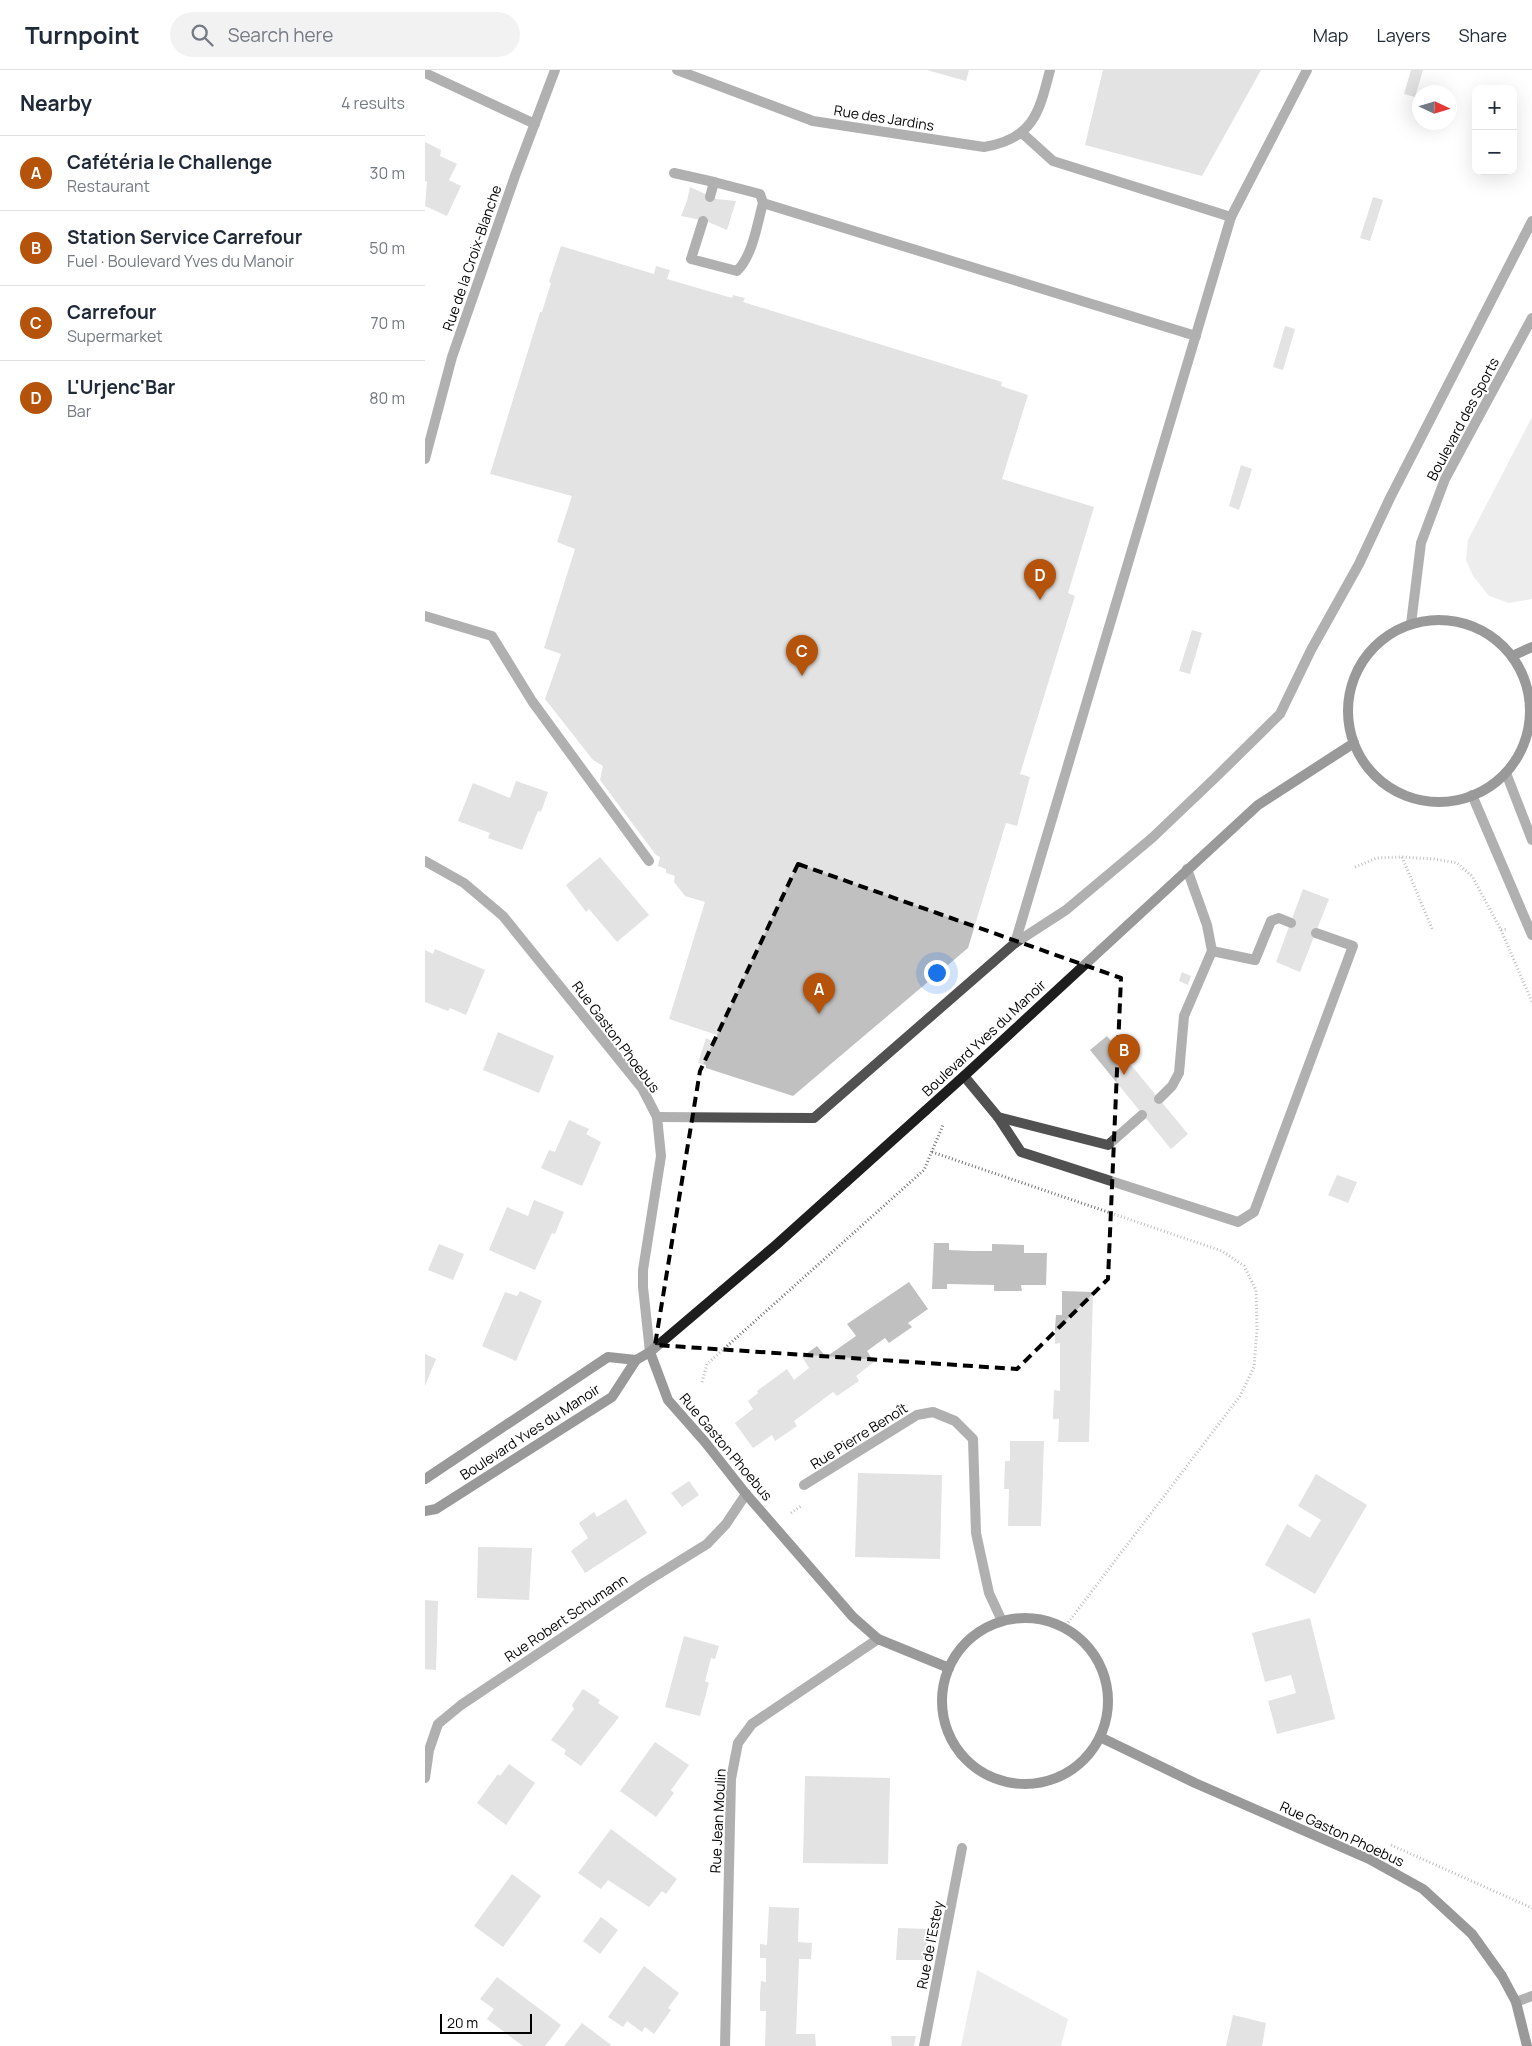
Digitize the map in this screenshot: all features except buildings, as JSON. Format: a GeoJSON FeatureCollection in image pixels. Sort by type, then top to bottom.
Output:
{"type":"FeatureCollection","features":[{"type":"Feature","properties":{"kind":"main road"},"geometry":{"type":"LineString","coordinates":[[1439,620],[1467,624],[1492,636],[1512,656],[1523,674],[1529,695],[1531,716],[1526,737],[1518,757],[1506,773],[1490,787],[1472,795],[1438,802],[1411,798],[1387,786],[1367,767],[1354,743],[1348,714],[1352,685],[1364,658],[1385,638],[1411,624],[1439,620]]}},
{"type":"Feature","properties":{"kind":"main road"},"geometry":{"type":"LineString","coordinates":[[1512,656],[1532,646]]}},
{"type":"Feature","properties":{"kind":"main road","name":"Boulevard Yves du Manoir"},"geometry":{"type":"LineString","coordinates":[[425,1511],[436,1509],[612,1397],[636,1360],[650,1352],[769,1251],[964,1076],[1258,805],[1354,743]]}},
{"type":"Feature","properties":{"kind":"main road","name":"Rue Gaston Phoebus"},"geometry":{"type":"LineString","coordinates":[[650,1352],[667,1400],[705,1442],[746,1494],[853,1618],[878,1639],[949,1668]]}},
{"type":"Feature","properties":{"kind":"main road","name":"Boulevard Yves du Manoir"},"geometry":{"type":"LineString","coordinates":[[425,1479],[608,1357],[636,1360]]}},
{"type":"Feature","properties":{"kind":"main road"},"geometry":{"type":"LineString","coordinates":[[1023,1618],[1044,1620],[1063,1628],[1084,1643],[1099,1664],[1107,1688],[1107,1713],[1100,1738],[1083,1761],[1060,1777],[1032,1784],[1004,1782],[978,1770],[957,1750],[945,1724],[942,1695],[949,1668],[962,1647],[980,1631],[1002,1621],[1023,1618]]}},
{"type":"Feature","properties":{"kind":"main road","name":"Rue Gaston Phoebus"},"geometry":{"type":"LineString","coordinates":[[1100,1738],[1195,1784],[1359,1854],[1423,1889],[1472,1934],[1502,1976],[1516,2002],[1527,2046]]}},
{"type":"Feature","properties":{"kind":"street","name":"Rue de la Croix-Blanche"},"geometry":{"type":"LineString","coordinates":[[425,459],[451,357],[555,70]]}},
{"type":"Feature","properties":{"kind":"street","name":"Rue des Jardins"},"geometry":{"type":"LineString","coordinates":[[677,70],[813,121],[984,147],[1002,144],[1022,133],[1034,120],[1050,70]]}},
{"type":"Feature","properties":{"kind":"street"},"geometry":{"type":"LineString","coordinates":[[1015,943],[1231,217],[1307,70]]}},
{"type":"Feature","properties":{"kind":"street"},"geometry":{"type":"LineString","coordinates":[[425,73],[535,124]]}},
{"type":"Feature","properties":{"kind":"street"},"geometry":{"type":"LineString","coordinates":[[1022,133],[1053,161],[1231,217]]}},
{"type":"Feature","properties":{"kind":"street"},"geometry":{"type":"LineString","coordinates":[[674,174],[760,194],[763,202],[747,255],[737,271],[691,259],[703,220]]}},
{"type":"Feature","properties":{"kind":"street"},"geometry":{"type":"LineString","coordinates":[[710,197],[714,182]]}},
{"type":"Feature","properties":{"kind":"street"},"geometry":{"type":"LineString","coordinates":[[763,202],[1196,336]]}},
{"type":"Feature","properties":{"kind":"street"},"geometry":{"type":"LineString","coordinates":[[657,1117],[814,1118],[1015,943],[1066,910],[1152,838],[1280,714],[1311,650],[1359,564],[1390,498],[1532,221]]}},
{"type":"Feature","properties":{"kind":"street","name":"Boulevard des Sports"},"geometry":{"type":"LineString","coordinates":[[1411,624],[1421,543],[1445,479],[1532,318]]}},
{"type":"Feature","properties":{"kind":"street"},"geometry":{"type":"LineString","coordinates":[[425,616],[492,636],[532,701],[649,861]]}},
{"type":"Feature","properties":{"kind":"street"},"geometry":{"type":"LineString","coordinates":[[1506,773],[1532,840]]}},
{"type":"Feature","properties":{"kind":"street"},"geometry":{"type":"LineString","coordinates":[[1472,795],[1530,931]]}},
{"type":"Feature","properties":{"kind":"street","name":"Rue Gaston Phoebus"},"geometry":{"type":"LineString","coordinates":[[425,861],[464,883],[503,916],[642,1088],[657,1117],[661,1156],[643,1270],[650,1352]]}},
{"type":"Feature","properties":{"kind":"street"},"geometry":{"type":"LineString","coordinates":[[1159,1099],[1172,1086],[1179,1073],[1184,1016],[1212,951],[1207,925],[1187,869]]}},
{"type":"Feature","properties":{"kind":"street"},"geometry":{"type":"LineString","coordinates":[[1212,951],[1255,960],[1271,921],[1279,918],[1291,923]]}},
{"type":"Feature","properties":{"kind":"street"},"geometry":{"type":"LineString","coordinates":[[964,1076],[998,1117],[1021,1152],[1238,1222],[1254,1212],[1353,946],[1316,933]]}},
{"type":"Feature","properties":{"kind":"street"},"geometry":{"type":"LineString","coordinates":[[998,1117],[1108,1144],[1142,1115]]}},
{"type":"Feature","properties":{"kind":"street","name":"Rue Pierre Benoît"},"geometry":{"type":"LineString","coordinates":[[804,1486],[917,1415],[933,1412],[955,1421],[973,1439],[976,1533],[989,1593],[1002,1621]]}},
{"type":"Feature","properties":{"kind":"street","name":"Rue Robert Schumann"},"geometry":{"type":"LineString","coordinates":[[425,1778],[429,1750],[438,1724],[461,1705],[644,1583],[707,1544],[726,1524],[746,1494]]}},
{"type":"Feature","properties":{"kind":"street","name":"Rue Jean Moulin"},"geometry":{"type":"LineString","coordinates":[[725,2046],[731,1779],[738,1742],[752,1724],[878,1639]]}},
{"type":"Feature","properties":{"kind":"street","name":"Rue de l'Estey"},"geometry":{"type":"LineString","coordinates":[[924,2046],[962,1848]]}},
{"type":"Feature","properties":{"kind":"street"},"geometry":{"type":"LineString","coordinates":[[1516,2002],[1532,1996]]}},
{"type":"Feature","properties":{"kind":"path"},"geometry":{"type":"LineString","coordinates":[[1355,867],[1377,858],[1402,857],[1457,863],[1472,876],[1501,930],[1532,1002]]}},
{"type":"Feature","properties":{"kind":"path"},"geometry":{"type":"LineString","coordinates":[[1402,857],[1433,931]]}},
{"type":"Feature","properties":{"kind":"path"},"geometry":{"type":"LineString","coordinates":[[1501,930],[1530,931]]}},
{"type":"Feature","properties":{"kind":"path"},"geometry":{"type":"LineString","coordinates":[[702,1382],[707,1364],[925,1170],[946,1118]]}},
{"type":"Feature","properties":{"kind":"path"},"geometry":{"type":"LineString","coordinates":[[932,1152],[1222,1251],[1244,1266],[1256,1290],[1257,1330],[1255,1367],[1240,1396],[1063,1628]]}},
{"type":"Feature","properties":{"kind":"path"},"geometry":{"type":"LineString","coordinates":[[1359,1854],[1387,1843],[1532,1908]]}},
{"type":"Feature","properties":{"kind":"highlighted area"},"geometry":{"type":"Polygon","coordinates":[[[798,864],[1121,978],[1108,1279],[1017,1369],[655,1345],[700,1071],[798,864]]]}},
{"type":"Feature","properties":{"kind":"shaded area"},"geometry":{"type":"Polygon","coordinates":[[[1532,417],[1532,599],[1509,603],[1489,596],[1473,576],[1466,560],[1468,540],[1532,417]]]}},
{"type":"Feature","properties":{"kind":"shaded area"},"geometry":{"type":"Polygon","coordinates":[[[977,1970],[1068,2019],[1061,2046],[961,2046],[977,1970]]]}},
{"type":"Feature","properties":{"kind":"place","name":"L'Urjenc'Bar"},"geometry":{"type":"Point","coordinates":[1040,600]}},
{"type":"Feature","properties":{"kind":"place","name":"Carrefour"},"geometry":{"type":"Point","coordinates":[802,676]}},
{"type":"Feature","properties":{"kind":"place","name":"Cafétéria le Challenge"},"geometry":{"type":"Point","coordinates":[819,1014]}},
{"type":"Feature","properties":{"kind":"place","name":"Station Service Carrefour"},"geometry":{"type":"Point","coordinates":[1124,1075]}}]}
